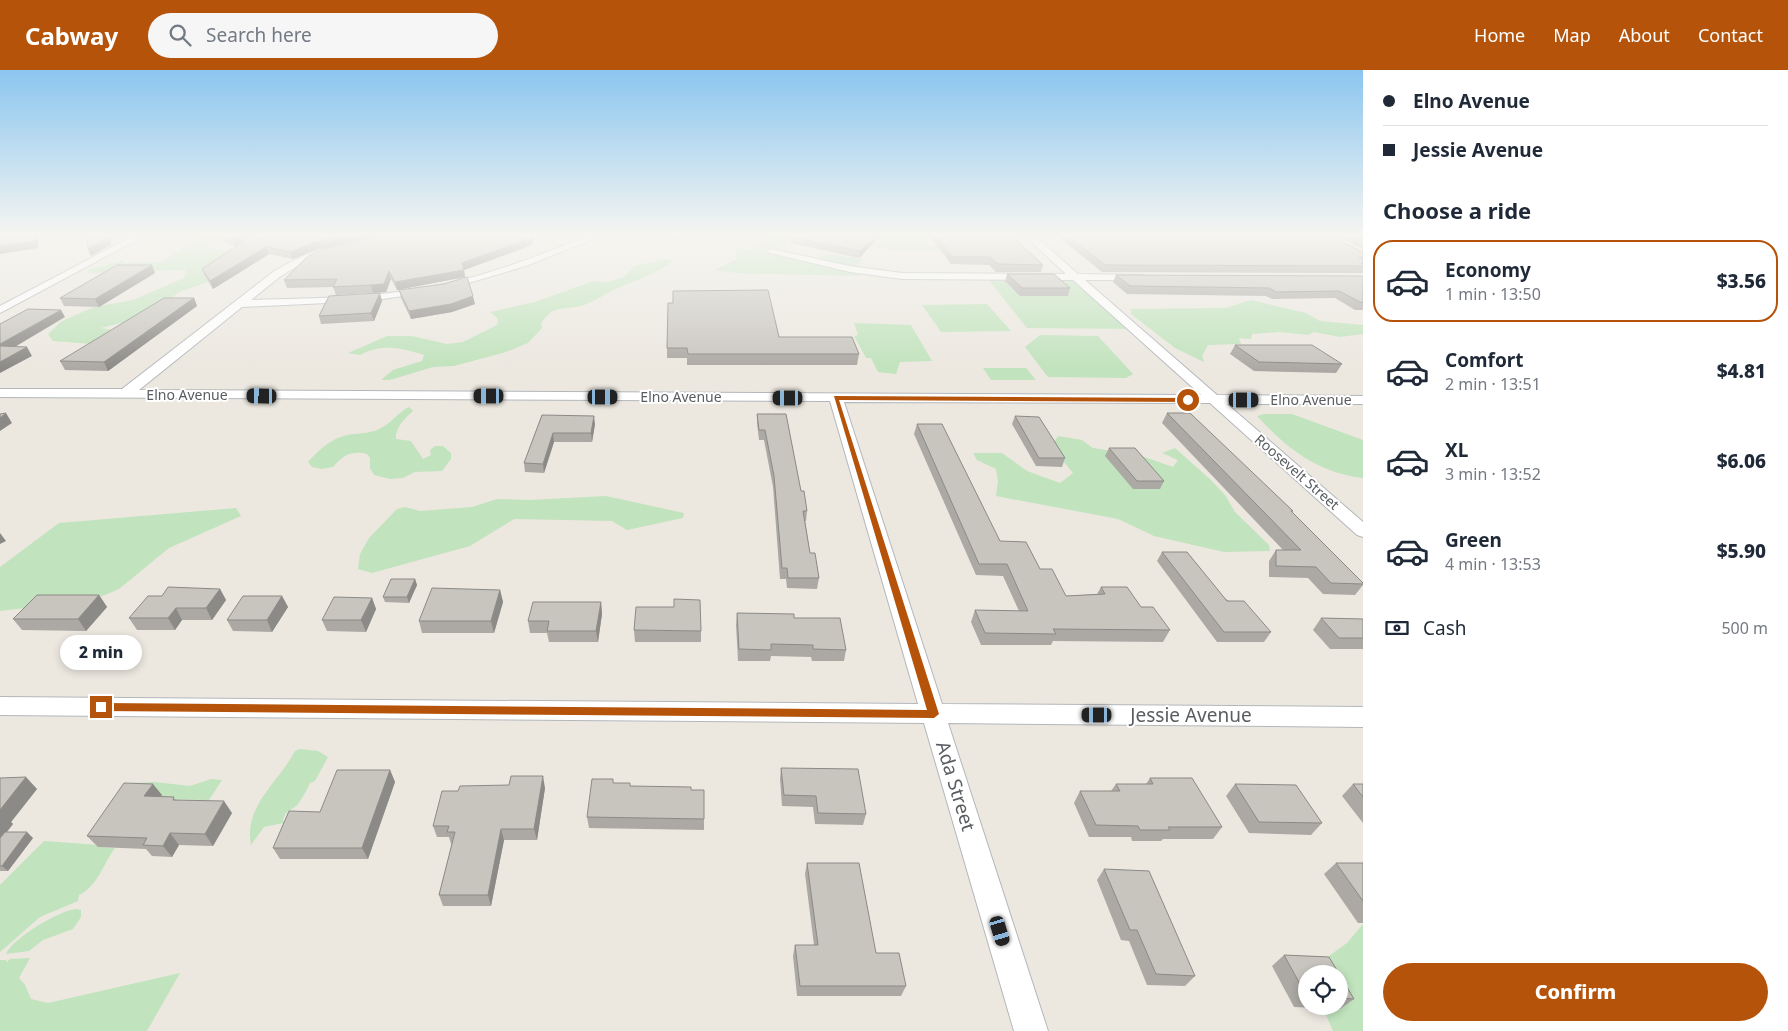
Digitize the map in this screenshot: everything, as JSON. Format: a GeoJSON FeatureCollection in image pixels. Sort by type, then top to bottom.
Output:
{"type":"FeatureCollection","features":[{"type":"Feature","properties":{"kind":"street"},"geometry":{"type":"LineString","coordinates":[[0,310],[57,280]]}},
{"type":"Feature","properties":{"kind":"street"},"geometry":{"type":"LineString","coordinates":[[124,395],[272,280]]}},
{"type":"Feature","properties":{"kind":"street"},"geometry":{"type":"LineString","coordinates":[[241,304],[348,299],[427,291],[472,280]]}},
{"type":"Feature","properties":{"kind":"street","name":"Roosevelt Street"},"geometry":{"type":"LineString","coordinates":[[1079,280],[1363,530]]}},
{"type":"Feature","properties":{"kind":"street","name":"Elno Avenue"},"geometry":{"type":"LineString","coordinates":[[0,393],[1363,400]]}},
{"type":"Feature","properties":{"kind":"street","name":"Ada Street"},"geometry":{"type":"LineString","coordinates":[[836,398],[1031,1031]]}},
{"type":"Feature","properties":{"kind":"street","name":"Jessie Avenue"},"geometry":{"type":"LineString","coordinates":[[0,706],[1363,717]]}},
{"type":"Feature","properties":{"kind":"green space"},"geometry":{"type":"Polygon","coordinates":[[[180,280],[212,280],[179,292],[167,302],[125,322],[101,328],[118,331],[92,344],[53,341],[48,334],[62,321],[94,307],[133,300],[180,280]]]}},
{"type":"Feature","properties":{"kind":"green space"},"geometry":{"type":"Polygon","coordinates":[[[614,280],[637,280],[588,303],[577,307],[555,310],[546,317],[541,324],[542,328],[528,343],[506,352],[454,366],[433,367],[390,380],[381,380],[393,370],[422,361],[424,355],[392,348],[376,349],[360,355],[348,353],[387,336],[412,336],[447,344],[463,342],[497,325],[498,319],[490,312],[535,302],[593,281],[607,282],[614,280]]]}},
{"type":"Feature","properties":{"kind":"green space"},"geometry":{"type":"Polygon","coordinates":[[[989,280],[1079,280],[1135,329],[1027,328],[989,280]]]}},
{"type":"Feature","properties":{"kind":"green space"},"geometry":{"type":"Polygon","coordinates":[[[1251,300],[1306,313],[1320,321],[1363,325],[1363,334],[1340,337],[1314,332],[1308,335],[1280,332],[1252,334],[1251,339],[1239,338],[1241,344],[1208,345],[1202,356],[1204,362],[1175,348],[1131,314],[1131,309],[1226,308],[1251,300]]]}},
{"type":"Feature","properties":{"kind":"green space"},"geometry":{"type":"Polygon","coordinates":[[[987,304],[1011,331],[941,332],[922,305],[987,304]]]}},
{"type":"Feature","properties":{"kind":"green space"},"geometry":{"type":"Polygon","coordinates":[[[854,323],[911,325],[932,361],[900,362],[896,374],[878,372],[871,358],[866,358],[854,336],[858,335],[854,323]]]}},
{"type":"Feature","properties":{"kind":"green space"},"geometry":{"type":"Polygon","coordinates":[[[1040,335],[1098,336],[1133,374],[1126,378],[1048,377],[1025,347],[1040,335]]]}},
{"type":"Feature","properties":{"kind":"green space"},"geometry":{"type":"Polygon","coordinates":[[[983,368],[1026,368],[1036,380],[991,380],[983,368]]]}},
{"type":"Feature","properties":{"kind":"green space"},"geometry":{"type":"Polygon","coordinates":[[[409,407],[413,411],[399,427],[396,439],[411,441],[423,459],[431,455],[430,450],[435,446],[443,446],[451,453],[451,459],[442,471],[415,472],[403,478],[390,479],[374,475],[370,468],[370,458],[367,454],[362,453],[348,454],[333,467],[322,469],[312,467],[308,462],[323,447],[334,440],[347,435],[378,430],[409,407]]]}},
{"type":"Feature","properties":{"kind":"green space"},"geometry":{"type":"Polygon","coordinates":[[[1264,414],[1292,414],[1363,440],[1363,478],[1332,471],[1304,458],[1280,439],[1257,416],[1264,414]]]}},
{"type":"Feature","properties":{"kind":"green space"},"geometry":{"type":"Polygon","coordinates":[[[1058,436],[1082,440],[1093,448],[1139,455],[1173,467],[1178,460],[1162,453],[1175,448],[1225,495],[1235,512],[1269,545],[1270,551],[1224,552],[1154,536],[1118,519],[996,496],[998,481],[996,469],[977,460],[973,453],[1002,453],[1027,471],[1060,483],[1073,473],[1051,446],[1058,436]]]}},
{"type":"Feature","properties":{"kind":"green space"},"geometry":{"type":"Polygon","coordinates":[[[606,496],[684,513],[683,518],[627,530],[612,521],[514,519],[470,546],[372,573],[358,569],[360,554],[369,538],[397,509],[405,507],[420,511],[472,507],[497,499],[529,500],[606,496]]]}},
{"type":"Feature","properties":{"kind":"green space"},"geometry":{"type":"Polygon","coordinates":[[[236,508],[241,516],[169,548],[119,589],[93,600],[0,611],[0,567],[59,523],[236,508]]]}},
{"type":"Feature","properties":{"kind":"green space"},"geometry":{"type":"Polygon","coordinates":[[[300,749],[318,751],[328,757],[315,781],[310,783],[298,804],[285,815],[283,821],[293,821],[264,827],[251,845],[250,831],[252,818],[257,806],[295,751],[300,749]]]}},
{"type":"Feature","properties":{"kind":"green space"},"geometry":{"type":"Polygon","coordinates":[[[211,779],[222,780],[209,800],[159,799],[135,783],[154,782],[190,786],[211,779]]]}},
{"type":"Feature","properties":{"kind":"green space"},"geometry":{"type":"Polygon","coordinates":[[[44,841],[115,848],[96,880],[86,891],[79,895],[78,901],[40,917],[0,952],[0,885],[44,841]]]}},
{"type":"Feature","properties":{"kind":"green space"},"geometry":{"type":"Polygon","coordinates":[[[76,909],[81,910],[81,917],[73,929],[43,940],[29,951],[6,954],[17,940],[26,933],[58,915],[76,909]]]}},
{"type":"Feature","properties":{"kind":"green space"},"geometry":{"type":"Polygon","coordinates":[[[1363,924],[1363,1031],[1333,1031],[1326,1015],[1348,1015],[1348,965],[1321,965],[1322,961],[1347,943],[1363,924]]]}},
{"type":"Feature","properties":{"kind":"green space"},"geometry":{"type":"Polygon","coordinates":[[[30,958],[19,978],[25,985],[31,999],[48,1003],[180,973],[147,1031],[0,1031],[0,960],[6,960],[7,962],[10,959],[30,958]]]}},
{"type":"Feature","properties":{"kind":"building"},"geometry":{"type":"Polygon","coordinates":[[[91,280],[127,280],[95,299],[60,298],[91,280]]]}},
{"type":"Feature","properties":{"kind":"building"},"geometry":{"type":"Polygon","coordinates":[[[337,280],[386,280],[384,284],[333,287],[337,280]]]}},
{"type":"Feature","properties":{"kind":"building"},"geometry":{"type":"Polygon","coordinates":[[[458,280],[468,280],[473,296],[451,304],[409,311],[399,290],[444,284],[458,280]]]}},
{"type":"Feature","properties":{"kind":"building"},"geometry":{"type":"Polygon","coordinates":[[[1013,280],[1061,280],[1070,288],[1022,288],[1013,280]]]}},
{"type":"Feature","properties":{"kind":"building"},"geometry":{"type":"Polygon","coordinates":[[[1122,280],[1363,280],[1363,303],[1339,291],[1276,292],[1269,288],[1130,286],[1122,280]]]}},
{"type":"Feature","properties":{"kind":"building"},"geometry":{"type":"Polygon","coordinates":[[[768,290],[779,337],[852,337],[859,354],[688,354],[687,348],[667,348],[668,303],[673,303],[673,291],[768,290]]]}},
{"type":"Feature","properties":{"kind":"building"},"geometry":{"type":"Polygon","coordinates":[[[380,293],[371,313],[319,316],[329,296],[380,293]]]}},
{"type":"Feature","properties":{"kind":"building"},"geometry":{"type":"Polygon","coordinates":[[[164,298],[194,298],[104,362],[60,361],[164,298]]]}},
{"type":"Feature","properties":{"kind":"building"},"geometry":{"type":"Polygon","coordinates":[[[28,309],[61,310],[0,344],[0,324],[28,309]]]}},
{"type":"Feature","properties":{"kind":"building"},"geometry":{"type":"Polygon","coordinates":[[[1235,345],[1312,345],[1342,364],[1259,362],[1235,345]]]}},
{"type":"Feature","properties":{"kind":"building"},"geometry":{"type":"Polygon","coordinates":[[[0,346],[27,347],[0,362],[0,346]]]}},
{"type":"Feature","properties":{"kind":"building"},"geometry":{"type":"Polygon","coordinates":[[[1167,413],[1190,413],[1293,511],[1291,511],[1363,584],[1331,583],[1316,567],[1276,566],[1276,550],[1301,550],[1167,413]]]}},
{"type":"Feature","properties":{"kind":"building"},"geometry":{"type":"Polygon","coordinates":[[[757,414],[786,414],[801,491],[804,491],[807,511],[803,511],[810,553],[815,553],[819,578],[788,578],[787,568],[782,568],[774,476],[765,430],[759,430],[757,414]]]}},
{"type":"Feature","properties":{"kind":"building"},"geometry":{"type":"Polygon","coordinates":[[[542,415],[594,416],[591,433],[553,433],[543,464],[524,463],[542,415]]]}},
{"type":"Feature","properties":{"kind":"building"},"geometry":{"type":"Polygon","coordinates":[[[1015,416],[1039,417],[1065,458],[1039,458],[1015,416]]]}},
{"type":"Feature","properties":{"kind":"building"},"geometry":{"type":"Polygon","coordinates":[[[917,424],[942,424],[1000,541],[1026,542],[1040,569],[1052,569],[1066,596],[1105,594],[1101,587],[1127,587],[1141,607],[1153,607],[1170,630],[1053,629],[1056,634],[985,633],[975,610],[1028,611],[1007,564],[979,564],[917,424]]]}},
{"type":"Feature","properties":{"kind":"building"},"geometry":{"type":"Polygon","coordinates":[[[1109,448],[1135,448],[1164,481],[1137,481],[1109,448]]]}},
{"type":"Feature","properties":{"kind":"building"},"geometry":{"type":"Polygon","coordinates":[[[1162,552],[1187,552],[1227,601],[1244,601],[1271,632],[1224,632],[1162,552]]]}},
{"type":"Feature","properties":{"kind":"building"},"geometry":{"type":"Polygon","coordinates":[[[391,579],[415,579],[407,597],[383,597],[391,579]]]}},
{"type":"Feature","properties":{"kind":"building"},"geometry":{"type":"Polygon","coordinates":[[[168,587],[220,589],[206,608],[176,608],[168,618],[129,618],[148,596],[162,596],[168,587]]]}},
{"type":"Feature","properties":{"kind":"building"},"geometry":{"type":"Polygon","coordinates":[[[432,588],[500,590],[491,621],[419,621],[432,588]]]}},
{"type":"Feature","properties":{"kind":"building"},"geometry":{"type":"Polygon","coordinates":[[[37,595],[99,595],[78,619],[13,619],[37,595]]]}},
{"type":"Feature","properties":{"kind":"building"},"geometry":{"type":"Polygon","coordinates":[[[243,596],[282,596],[267,620],[227,620],[243,596]]]}},
{"type":"Feature","properties":{"kind":"building"},"geometry":{"type":"Polygon","coordinates":[[[334,597],[372,598],[361,620],[322,620],[334,597]]]}},
{"type":"Feature","properties":{"kind":"building"},"geometry":{"type":"Polygon","coordinates":[[[674,599],[700,600],[701,631],[634,630],[636,607],[674,607],[674,599]]]}},
{"type":"Feature","properties":{"kind":"building"},"geometry":{"type":"Polygon","coordinates":[[[533,602],[601,602],[596,631],[547,631],[549,621],[528,621],[533,602]]]}},
{"type":"Feature","properties":{"kind":"building"},"geometry":{"type":"Polygon","coordinates":[[[737,613],[794,614],[794,618],[840,618],[846,650],[813,649],[813,645],[771,644],[771,650],[739,649],[737,613]]]}},
{"type":"Feature","properties":{"kind":"building"},"geometry":{"type":"Polygon","coordinates":[[[1321,618],[1363,619],[1363,638],[1339,638],[1321,618]]]}},
{"type":"Feature","properties":{"kind":"building"},"geometry":{"type":"Polygon","coordinates":[[[781,768],[858,769],[866,814],[818,813],[816,796],[784,795],[781,768]]]}},
{"type":"Feature","properties":{"kind":"building"},"geometry":{"type":"Polygon","coordinates":[[[337,770],[390,770],[362,848],[273,848],[289,811],[320,812],[337,770]]]}},
{"type":"Feature","properties":{"kind":"building"},"geometry":{"type":"Polygon","coordinates":[[[511,776],[543,776],[534,829],[501,829],[488,895],[439,895],[455,832],[447,832],[449,826],[433,826],[442,791],[458,791],[460,786],[509,785],[511,776]]]}},
{"type":"Feature","properties":{"kind":"building"},"geometry":{"type":"Polygon","coordinates":[[[26,777],[0,810],[0,778],[26,777]]]}},
{"type":"Feature","properties":{"kind":"building"},"geometry":{"type":"Polygon","coordinates":[[[1150,778],[1192,778],[1222,827],[1168,827],[1170,830],[1140,830],[1138,826],[1096,825],[1080,791],[1120,791],[1116,784],[1153,784],[1150,778]]]}},
{"type":"Feature","properties":{"kind":"building"},"geometry":{"type":"Polygon","coordinates":[[[592,779],[613,779],[613,783],[630,783],[630,786],[691,787],[691,790],[704,790],[704,819],[587,817],[592,779]]]}},
{"type":"Feature","properties":{"kind":"building"},"geometry":{"type":"Polygon","coordinates":[[[124,783],[153,784],[144,796],[174,797],[173,800],[224,801],[205,834],[170,833],[163,846],[143,845],[147,838],[87,836],[124,783]]]}},
{"type":"Feature","properties":{"kind":"building"},"geometry":{"type":"Polygon","coordinates":[[[1235,784],[1296,785],[1322,823],[1259,822],[1235,784]]]}},
{"type":"Feature","properties":{"kind":"building"},"geometry":{"type":"Polygon","coordinates":[[[1353,784],[1363,784],[1363,797],[1353,784]]]}},
{"type":"Feature","properties":{"kind":"building"},"geometry":{"type":"Polygon","coordinates":[[[5,832],[27,832],[2,866],[0,866],[0,838],[5,832]]]}},
{"type":"Feature","properties":{"kind":"building"},"geometry":{"type":"Polygon","coordinates":[[[807,863],[859,863],[876,953],[899,953],[906,986],[800,986],[795,945],[818,945],[807,863]]]}},
{"type":"Feature","properties":{"kind":"building"},"geometry":{"type":"Polygon","coordinates":[[[1336,863],[1363,863],[1363,901],[1336,863]]]}},
{"type":"Feature","properties":{"kind":"building"},"geometry":{"type":"Polygon","coordinates":[[[1104,869],[1149,871],[1195,976],[1156,974],[1137,930],[1130,930],[1104,869]]]}},
{"type":"Feature","properties":{"kind":"building"},"geometry":{"type":"Polygon","coordinates":[[[1284,955],[1329,957],[1334,965],[1298,965],[1298,980],[1284,955]]]}},
{"type":"Feature","properties":{"kind":"building"},"geometry":{"type":"Polygon","coordinates":[[[1348,989],[1354,999],[1348,999],[1348,989]]]}},
{"type":"Feature","properties":{"kind":"route"},"geometry":{"type":"LineString","coordinates":[[101,707],[934,714],[836,398],[1188,400]]}}]}
